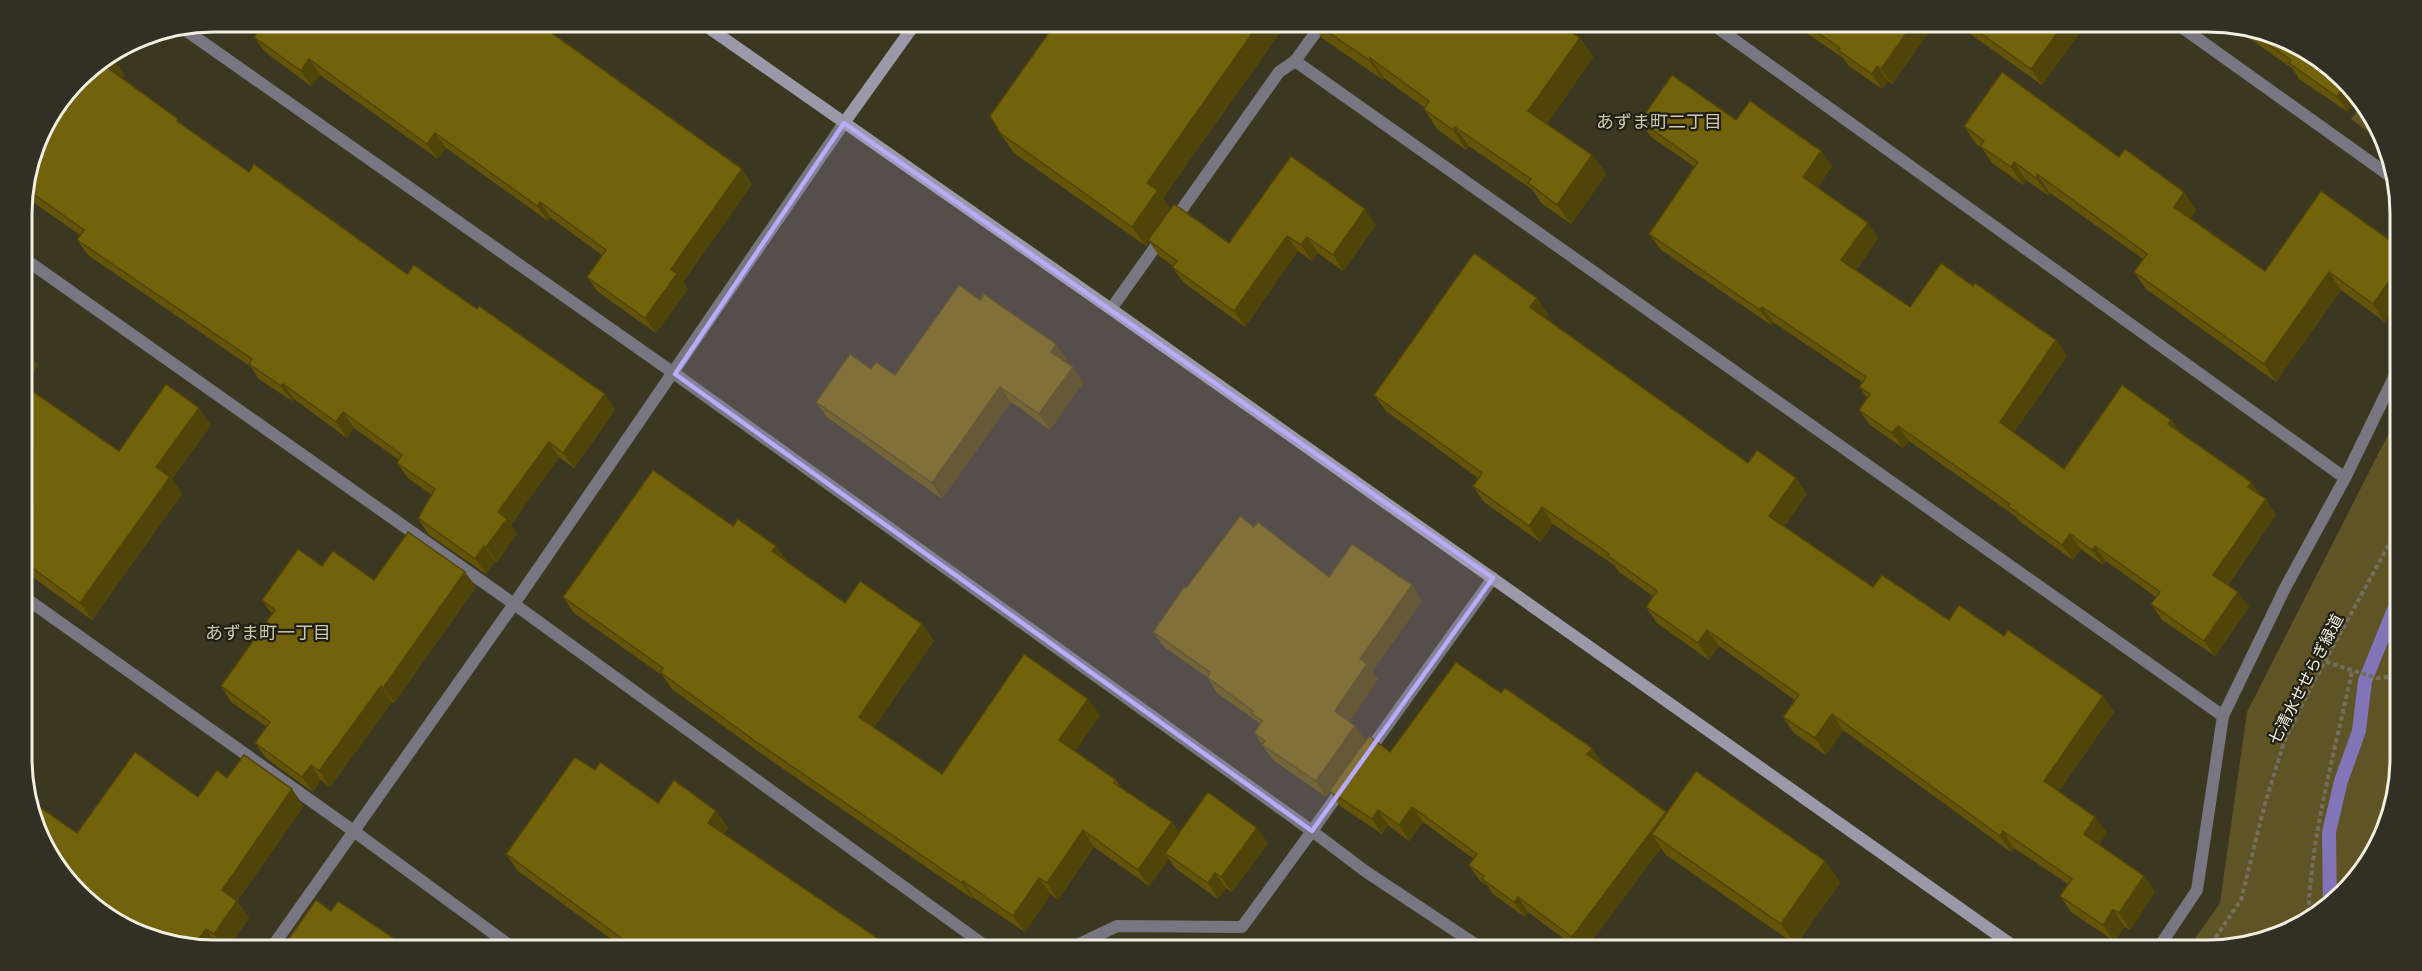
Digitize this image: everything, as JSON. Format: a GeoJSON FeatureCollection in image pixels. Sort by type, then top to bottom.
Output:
{"type":"FeatureCollection","features":[{"type":"Feature","properties":{"kind":"street"},"geometry":{"type":"LineString","coordinates":[[713,31],[2004,939]]}},
{"type":"Feature","properties":{"kind":"street"},"geometry":{"type":"LineString","coordinates":[[277,940],[675,374],[844,123],[910,31]]}},
{"type":"Feature","properties":{"kind":"street"},"geometry":{"type":"LineString","coordinates":[[1111,309],[1279,72],[1295,61],[1317,31]]}},
{"type":"Feature","properties":{"kind":"street"},"geometry":{"type":"LineString","coordinates":[[1722,31],[2345,478]]}},
{"type":"Feature","properties":{"kind":"street"},"geometry":{"type":"LineString","coordinates":[[2187,31],[2385,173]]}},
{"type":"Feature","properties":{"kind":"street"},"geometry":{"type":"LineString","coordinates":[[189,33],[675,374],[1365,871],[1468,939]]}},
{"type":"Feature","properties":{"kind":"street"},"geometry":{"type":"LineString","coordinates":[[1295,61],[2223,716]]}},
{"type":"Feature","properties":{"kind":"street"},"geometry":{"type":"LineString","coordinates":[[32,264],[514,604],[977,940]]}},
{"type":"Feature","properties":{"kind":"street"},"geometry":{"type":"LineString","coordinates":[[2164,939],[2197,890],[2223,716],[2285,588],[2345,478],[2390,386]]}},
{"type":"Feature","properties":{"kind":"street"},"geometry":{"type":"LineString","coordinates":[[1089,940],[1117,926],[1242,927],[1493,578]]}},
{"type":"Feature","properties":{"kind":"street"},"geometry":{"type":"LineString","coordinates":[[31,602],[355,832],[502,940]]}},
{"type":"Feature","properties":{"kind":"path","name":"七清水せせらぎ緑道"},"geometry":{"type":"LineString","coordinates":[[2214,939],[2241,900],[2264,807],[2284,742],[2311,687],[2390,543]]}},
{"type":"Feature","properties":{"kind":"path"},"geometry":{"type":"LineString","coordinates":[[2326,662],[2377,678],[2390,677]]}},
{"type":"Feature","properties":{"kind":"path"},"geometry":{"type":"LineString","coordinates":[[2308,910],[2314,838],[2352,671]]}},
{"type":"Feature","properties":{"kind":"highlighted area"},"geometry":{"type":"Polygon","coordinates":[[[844,123],[1493,578],[1312,831],[675,374],[844,123]]]}},
{"type":"Feature","properties":{"kind":"shaded area"},"geometry":{"type":"Polygon","coordinates":[[[2358,110],[2373,135],[2351,119],[2358,110]]]}},
{"type":"Feature","properties":{"kind":"shaded area"},"geometry":{"type":"Polygon","coordinates":[[[2390,431],[2390,770],[2387,793],[2377,827],[2353,868],[2319,902],[2300,915],[2278,926],[2244,936],[2195,939],[2220,903],[2247,712],[2390,431]]]}},
{"type":"Feature","properties":{"kind":"building"},"geometry":{"type":"Polygon","coordinates":[[[258,31],[549,31],[742,169],[671,269],[677,274],[645,318],[587,277],[606,250],[540,202],[537,206],[435,133],[427,144],[309,59],[301,71],[254,37],[258,31]]]}},
{"type":"Feature","properties":{"kind":"building"},"geometry":{"type":"Polygon","coordinates":[[[1050,31],[1254,31],[1147,183],[1158,190],[1132,227],[1000,133],[990,116],[1050,31]]]}},
{"type":"Feature","properties":{"kind":"building"},"geometry":{"type":"Polygon","coordinates":[[[1327,31],[1570,31],[1580,38],[1528,111],[1592,155],[1557,205],[1528,183],[1531,179],[1455,127],[1453,130],[1424,109],[1429,101],[1370,58],[1369,60],[1327,31]]]}},
{"type":"Feature","properties":{"kind":"building"},"geometry":{"type":"Polygon","coordinates":[[[1815,31],[1908,31],[1881,69],[1877,66],[1872,74],[1838,50],[1840,48],[1815,31]]]}},
{"type":"Feature","properties":{"kind":"building"},"geometry":{"type":"Polygon","coordinates":[[[1977,31],[2059,31],[2031,69],[1977,31]]]}},
{"type":"Feature","properties":{"kind":"building"},"geometry":{"type":"Polygon","coordinates":[[[2261,39],[2289,50],[2319,69],[2342,90],[2337,97],[2289,63],[2291,60],[2261,39]]]}},
{"type":"Feature","properties":{"kind":"building"},"geometry":{"type":"Polygon","coordinates":[[[112,62],[108,68],[249,172],[254,164],[407,274],[414,265],[477,309],[479,306],[605,394],[563,453],[549,442],[498,512],[507,519],[475,559],[418,518],[435,489],[397,463],[402,455],[343,412],[336,422],[283,384],[281,386],[249,364],[252,359],[77,240],[84,230],[33,193],[33,189],[45,144],[62,112],[85,85],[112,62]]]}},
{"type":"Feature","properties":{"kind":"building"},"geometry":{"type":"Polygon","coordinates":[[[2002,72],[2119,157],[2125,149],[2184,192],[2174,207],[2265,271],[2321,191],[2390,241],[2390,280],[2373,304],[2329,272],[2264,364],[2134,272],[2147,254],[2037,174],[2037,179],[2014,162],[2011,167],[1980,146],[1984,141],[1964,126],[2002,72]]]}},
{"type":"Feature","properties":{"kind":"building"},"geometry":{"type":"Polygon","coordinates":[[[1672,75],[1736,120],[1750,101],[1821,151],[1803,177],[1868,223],[1841,260],[1910,307],[1941,263],[1973,286],[1975,283],[2056,340],[2000,422],[2064,469],[2122,385],[2171,420],[2168,424],[2251,482],[2248,487],[2266,499],[2213,575],[2238,592],[2204,641],[2151,604],[2160,592],[2095,546],[2092,550],[2070,534],[2062,545],[2008,506],[2010,504],[1898,426],[1892,433],[1859,410],[1870,394],[1859,387],[1866,377],[1762,307],[1760,310],[1649,234],[1698,162],[1640,121],[1672,75]]]}},
{"type":"Feature","properties":{"kind":"building"},"geometry":{"type":"Polygon","coordinates":[[[1291,156],[1365,209],[1333,255],[1307,237],[1301,245],[1287,236],[1234,311],[1172,267],[1177,261],[1148,240],[1174,204],[1229,243],[1291,156]]]}},
{"type":"Feature","properties":{"kind":"building"},"geometry":{"type":"Polygon","coordinates":[[[1474,253],[1537,298],[1530,307],[1748,463],[1757,450],[1796,478],[1769,516],[1873,587],[1882,575],[1949,620],[1959,605],[2004,636],[2008,630],[2103,696],[2044,781],[2095,817],[2084,834],[2144,876],[2119,913],[2113,910],[2103,925],[2060,896],[2072,879],[2003,831],[2000,836],[1832,714],[1815,738],[1783,717],[1799,695],[1707,630],[1698,643],[1646,607],[1657,591],[1542,507],[1529,526],[1473,486],[1482,473],[1374,395],[1474,253]]]}},
{"type":"Feature","properties":{"kind":"building"},"geometry":{"type":"Polygon","coordinates":[[[959,285],[980,300],[984,294],[1056,344],[1051,352],[1073,367],[1039,414],[1000,387],[932,483],[816,402],[850,354],[871,369],[876,362],[895,375],[959,285]]]}},
{"type":"Feature","properties":{"kind":"building"},"geometry":{"type":"Polygon","coordinates":[[[166,384],[199,408],[156,467],[170,477],[80,603],[31,567],[32,391],[119,451],[166,384]]]}},
{"type":"Feature","properties":{"kind":"building"},"geometry":{"type":"Polygon","coordinates":[[[653,470],[733,526],[738,519],[776,546],[772,551],[845,603],[860,581],[922,624],[859,717],[942,774],[1024,654],[1088,699],[1059,740],[1116,780],[1114,783],[1172,822],[1138,870],[1083,830],[1047,883],[1039,878],[1013,916],[755,741],[660,672],[663,668],[563,597],[653,470]]]}},
{"type":"Feature","properties":{"kind":"building"},"geometry":{"type":"Polygon","coordinates":[[[1240,516],[1254,527],[1258,522],[1329,577],[1352,544],[1412,585],[1360,659],[1367,664],[1335,711],[1355,726],[1316,781],[1262,745],[1265,741],[1254,733],[1262,721],[1251,713],[1253,711],[1207,677],[1210,672],[1153,632],[1184,587],[1186,588],[1240,516]]]}},
{"type":"Feature","properties":{"kind":"building"},"geometry":{"type":"Polygon","coordinates":[[[408,532],[465,572],[383,688],[381,686],[319,771],[311,765],[302,777],[255,743],[270,722],[221,686],[275,610],[262,600],[298,549],[322,566],[333,551],[374,580],[408,532]]]}},
{"type":"Feature","properties":{"kind":"building"},"geometry":{"type":"Polygon","coordinates":[[[1456,662],[1501,693],[1505,688],[1592,748],[1587,754],[1666,812],[1572,937],[1518,897],[1514,902],[1482,879],[1484,876],[1469,865],[1477,854],[1412,807],[1399,825],[1378,810],[1372,819],[1329,791],[1369,736],[1390,752],[1456,662]]]}},
{"type":"Feature","properties":{"kind":"building"},"geometry":{"type":"Polygon","coordinates":[[[135,752],[198,797],[217,770],[227,778],[244,755],[292,789],[222,890],[237,901],[214,934],[206,929],[199,939],[155,930],[133,921],[112,909],[93,894],[62,859],[50,838],[38,806],[77,833],[135,752]]]}},
{"type":"Feature","properties":{"kind":"building"},"geometry":{"type":"Polygon","coordinates":[[[575,757],[595,770],[600,762],[658,803],[674,780],[716,811],[708,823],[880,940],[624,940],[506,854],[575,757]]]}},
{"type":"Feature","properties":{"kind":"building"},"geometry":{"type":"Polygon","coordinates":[[[1696,771],[1825,861],[1781,924],[1652,834],[1696,771]]]}},
{"type":"Feature","properties":{"kind":"building"},"geometry":{"type":"Polygon","coordinates":[[[1208,792],[1257,828],[1221,877],[1215,873],[1208,883],[1165,853],[1208,792]]]}},
{"type":"Feature","properties":{"kind":"building"},"geometry":{"type":"Polygon","coordinates":[[[316,900],[331,911],[338,901],[396,940],[288,940],[316,900]]]}},
{"type":"Feature","properties":{"kind":"waterway"},"geometry":{"type":"LineString","coordinates":[[2330,892],[2329,832],[2341,781],[2359,731],[2365,681],[2390,619]]}},
{"type":"Feature","properties":{"kind":"district","name":"あずま町二丁目"},"geometry":{"type":"Point","coordinates":[1659,121]}},
{"type":"Feature","properties":{"kind":"district","name":"あずま町一丁目"},"geometry":{"type":"Point","coordinates":[268,632]}}]}
